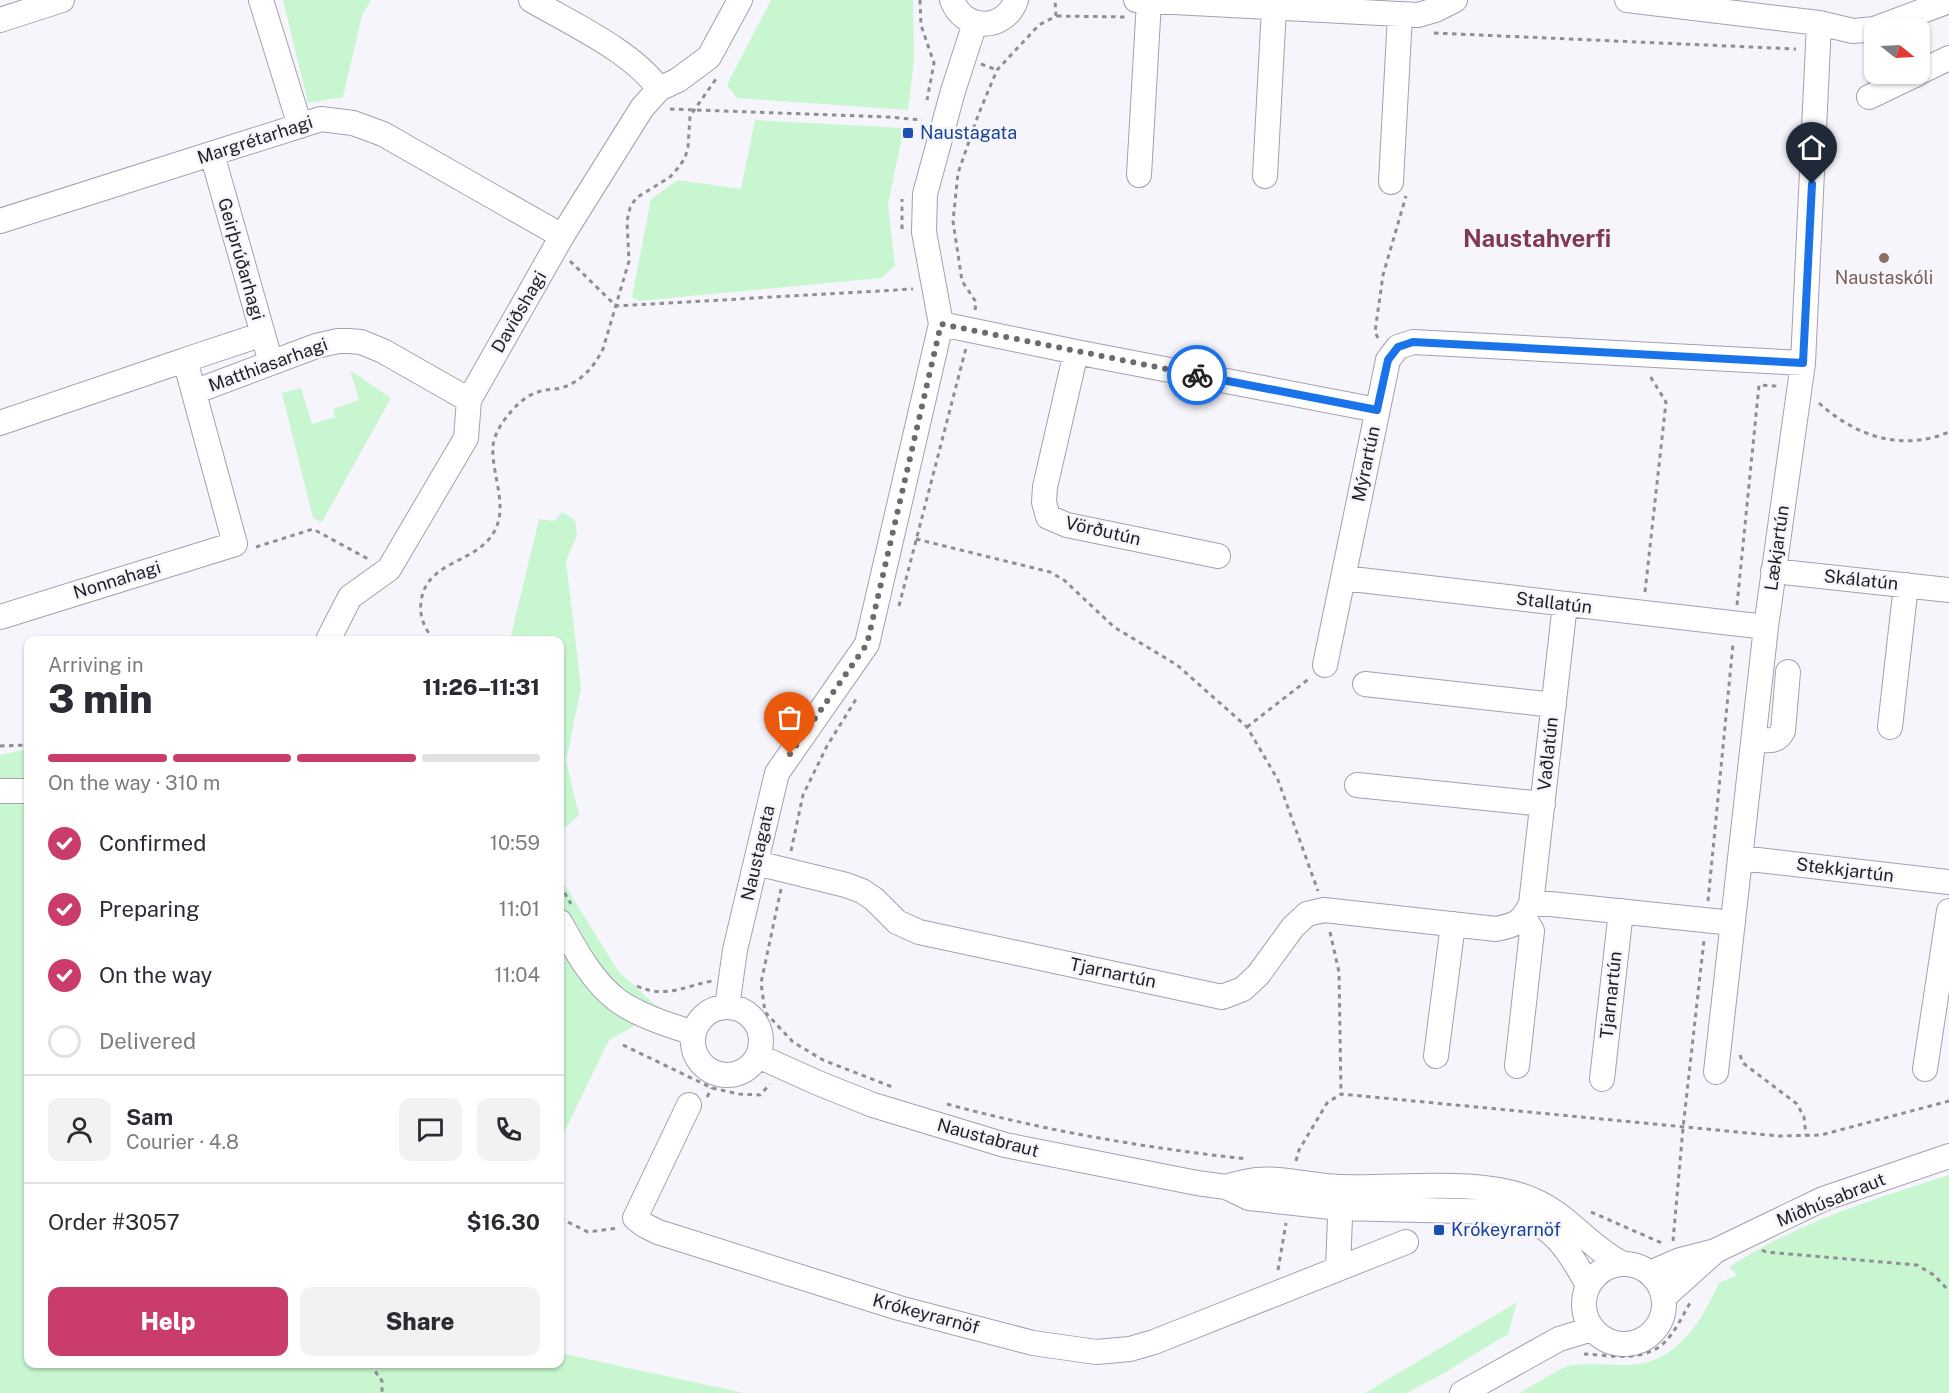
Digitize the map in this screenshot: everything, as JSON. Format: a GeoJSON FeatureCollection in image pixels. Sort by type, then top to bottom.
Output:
{"type":"FeatureCollection","features":[{"type":"Feature","properties":{"kind":"street"},"geometry":{"type":"LineString","coordinates":[[0,20],[63,0]]}},
{"type":"Feature","properties":{"kind":"street"},"geometry":{"type":"LineString","coordinates":[[261,0],[300,126]]}},
{"type":"Feature","properties":{"kind":"street"},"geometry":{"type":"LineString","coordinates":[[531,0],[629,58],[650,76],[659,89]]}},
{"type":"Feature","properties":{"kind":"street","name":"Daviðshagi"},"geometry":{"type":"LineString","coordinates":[[330,636],[350,597],[389,569],[466,438],[469,400],[559,242],[642,108],[659,89],[678,80],[709,57],[740,0]]}},
{"type":"Feature","properties":{"kind":"street"},"geometry":{"type":"LineString","coordinates":[[952,0],[962,16],[975,23],[991,24],[1008,14],[1016,0]]}},
{"type":"Feature","properties":{"kind":"street"},"geometry":{"type":"LineString","coordinates":[[1139,175],[1145,6],[1268,5],[1400,23],[1455,0]]}},
{"type":"Feature","properties":{"kind":"street"},"geometry":{"type":"LineString","coordinates":[[1626,0],[1659,2],[1819,23],[1853,31],[1864,30]]}},
{"type":"Feature","properties":{"kind":"street"},"geometry":{"type":"LineString","coordinates":[[1909,18],[1939,2]]}},
{"type":"Feature","properties":{"kind":"street"},"geometry":{"type":"LineString","coordinates":[[1265,176],[1268,5]]}},
{"type":"Feature","properties":{"kind":"street","name":"Naustagata"},"geometry":{"type":"LineString","coordinates":[[727,1007],[730,980],[777,773],[867,644],[941,324],[924,232],[925,194],[940,135],[975,23]]}},
{"type":"Feature","properties":{"kind":"street"},"geometry":{"type":"LineString","coordinates":[[1391,182],[1400,23]]}},
{"type":"Feature","properties":{"kind":"street","name":"Lækjartún"},"geometry":{"type":"LineString","coordinates":[[1716,1072],[1766,627],[1801,374],[1819,23]]}},
{"type":"Feature","properties":{"kind":"street"},"geometry":{"type":"LineString","coordinates":[[1930,67],[1949,58]]}},
{"type":"Feature","properties":{"kind":"street"},"geometry":{"type":"LineString","coordinates":[[1869,97],[1896,84]]}},
{"type":"Feature","properties":{"kind":"street","name":"Margrétarhagi"},"geometry":{"type":"LineString","coordinates":[[0,221],[321,119],[353,123],[383,134],[559,242]]}},
{"type":"Feature","properties":{"kind":"street","name":"Geirþrúðarhagi"},"geometry":{"type":"LineString","coordinates":[[212,154],[271,363]]}},
{"type":"Feature","properties":{"kind":"street"},"geometry":{"type":"LineString","coordinates":[[941,324],[1377,410]]}},
{"type":"Feature","properties":{"kind":"street","name":"Matthiasarhagi"},"geometry":{"type":"LineString","coordinates":[[0,423],[263,334]]}},
{"type":"Feature","properties":{"kind":"street","name":"Matthiasarhagi"},"geometry":{"type":"LineString","coordinates":[[185,360],[194,392],[327,343],[349,340],[383,351],[469,400]]}},
{"type":"Feature","properties":{"kind":"street","name":"Mýrartún"},"geometry":{"type":"LineString","coordinates":[[1325,665],[1388,360],[1398,347],[1413,342],[1776,362],[1801,374]]}},
{"type":"Feature","properties":{"kind":"street","name":"Vörðutún"},"geometry":{"type":"LineString","coordinates":[[1076,352],[1045,487],[1044,502],[1048,517],[1067,525],[1218,556]]}},
{"type":"Feature","properties":{"kind":"street"},"geometry":{"type":"LineString","coordinates":[[194,392],[235,544]]}},
{"type":"Feature","properties":{"kind":"street","name":"Nonnahagi"},"geometry":{"type":"LineString","coordinates":[[0,617],[235,544]]}},
{"type":"Feature","properties":{"kind":"street","name":"Skálatún"},"geometry":{"type":"LineString","coordinates":[[1773,571],[1949,590]]}},
{"type":"Feature","properties":{"kind":"street","name":"Stallatún"},"geometry":{"type":"LineString","coordinates":[[1343,578],[1766,627]]}},
{"type":"Feature","properties":{"kind":"street"},"geometry":{"type":"LineString","coordinates":[[1890,727],[1906,585]]}},
{"type":"Feature","properties":{"kind":"street","name":"Vaðlatún"},"geometry":{"type":"LineString","coordinates":[[1528,911],[1543,804],[1565,604]]}},
{"type":"Feature","properties":{"kind":"street"},"geometry":{"type":"LineString","coordinates":[[1754,739],[1773,741],[1779,738],[1783,731],[1788,672]]}},
{"type":"Feature","properties":{"kind":"street"},"geometry":{"type":"LineString","coordinates":[[1365,684],[1554,705]]}},
{"type":"Feature","properties":{"kind":"street"},"geometry":{"type":"LineString","coordinates":[[1357,785],[1543,804]]}},
{"type":"Feature","properties":{"kind":"street"},"geometry":{"type":"LineString","coordinates":[[0,791],[24,791]]}},
{"type":"Feature","properties":{"kind":"street","name":"Stekkjartún"},"geometry":{"type":"LineString","coordinates":[[1741,858],[1949,882]]}},
{"type":"Feature","properties":{"kind":"street","name":"Tjarnartún"},"geometry":{"type":"LineString","coordinates":[[756,863],[862,891],[874,899],[897,922],[920,932],[1222,997],[1243,989],[1258,975],[1293,927],[1307,914],[1324,910]]}},
{"type":"Feature","properties":{"kind":"street"},"geometry":{"type":"LineString","coordinates":[[1324,910],[1496,929],[1514,926],[1528,911],[1551,904],[1733,923]]}},
{"type":"Feature","properties":{"kind":"street"},"geometry":{"type":"LineString","coordinates":[[1517,1066],[1532,931],[1528,911]]}},
{"type":"Feature","properties":{"kind":"street","name":"Tjarnartún"},"geometry":{"type":"LineString","coordinates":[[1602,1079],[1621,911]]}},
{"type":"Feature","properties":{"kind":"street"},"geometry":{"type":"LineString","coordinates":[[1925,1069],[1949,911]]}},
{"type":"Feature","properties":{"kind":"street"},"geometry":{"type":"LineString","coordinates":[[566,914],[592,974],[618,1000],[668,1024],[694,1033]]}},
{"type":"Feature","properties":{"kind":"street"},"geometry":{"type":"LineString","coordinates":[[1436,1056],[1453,924]]}},
{"type":"Feature","properties":{"kind":"street"},"geometry":{"type":"LineString","coordinates":[[727,1007],[738,1008],[756,1022],[761,1033],[761,1044],[758,1056],[743,1072],[721,1075],[711,1072],[702,1065],[693,1044],[697,1025],[709,1012],[727,1007]]}},
{"type":"Feature","properties":{"kind":"street","name":"Naustabraut"},"geometry":{"type":"LineString","coordinates":[[758,1056],[873,1105],[1005,1145],[1226,1187],[1249,1198],[1290,1192],[1523,1215],[1546,1227],[1572,1256],[1588,1307]]}},
{"type":"Feature","properties":{"kind":"street","name":"Krókeyrarnöf"},"geometry":{"type":"LineString","coordinates":[[689,1105],[635,1218],[644,1225],[682,1240],[899,1308],[1033,1343],[1096,1353],[1130,1349],[1154,1342],[1406,1242]]}},
{"type":"Feature","properties":{"kind":"street","name":"Miðhúsabraut"},"geometry":{"type":"LineString","coordinates":[[1650,1273],[1680,1260],[1715,1251],[1823,1199],[1949,1156]]}},
{"type":"Feature","properties":{"kind":"street","name":"Naustabraut"},"geometry":{"type":"LineString","coordinates":[[1341,1198],[1449,1186],[1509,1190],[1535,1200],[1558,1213],[1604,1255],[1621,1263]]}},
{"type":"Feature","properties":{"kind":"street"},"geometry":{"type":"LineString","coordinates":[[1338,1268],[1341,1198]]}},
{"type":"Feature","properties":{"kind":"street","name":"Miðhúsabraut"},"geometry":{"type":"LineString","coordinates":[[1664,1297],[1715,1251]]}},
{"type":"Feature","properties":{"kind":"street"},"geometry":{"type":"LineString","coordinates":[[1462,1393],[1559,1339],[1588,1307],[1596,1274],[1607,1267],[1621,1263],[1641,1267],[1656,1280],[1664,1297],[1664,1311],[1659,1323],[1640,1341],[1627,1344],[1614,1343],[1602,1338],[1588,1307]]}},
{"type":"Feature","properties":{"kind":"path"},"geometry":{"type":"LineString","coordinates":[[1055,0],[1056,16]]}},
{"type":"Feature","properties":{"kind":"path"},"geometry":{"type":"LineString","coordinates":[[897,612],[976,302],[962,282],[953,221],[958,173],[979,113],[997,70],[1039,25],[1056,16],[1145,6]]}},
{"type":"Feature","properties":{"kind":"path"},"geometry":{"type":"LineString","coordinates":[[1400,23],[1818,51]]}},
{"type":"Feature","properties":{"kind":"path"},"geometry":{"type":"LineString","coordinates":[[431,636],[421,615],[422,595],[426,586],[438,571],[486,543],[497,526],[500,507],[493,446],[503,422],[511,411],[529,396],[539,391],[570,385],[590,370],[603,349],[629,261],[627,221],[630,208],[636,198],[670,177],[678,168],[688,147],[690,116],[717,78]]}},
{"type":"Feature","properties":{"kind":"path"},"geometry":{"type":"LineString","coordinates":[[642,108],[877,116],[922,120]]}},
{"type":"Feature","properties":{"kind":"path"},"geometry":{"type":"LineString","coordinates":[[559,242],[616,306]]}},
{"type":"Feature","properties":{"kind":"path"},"geometry":{"type":"LineString","coordinates":[[616,306],[966,288]]}},
{"type":"Feature","properties":{"kind":"path"},"geometry":{"type":"LineString","coordinates":[[1637,354],[1666,402],[1643,613]]}},
{"type":"Feature","properties":{"kind":"path"},"geometry":{"type":"LineString","coordinates":[[1775,386],[1776,362]]}},
{"type":"Feature","properties":{"kind":"path"},"geometry":{"type":"LineString","coordinates":[[1680,1260],[1673,1248],[1672,1238],[1707,920],[1759,385],[1775,386],[1801,374],[1833,417],[1859,432],[1880,438],[1908,441],[1949,432]]}},
{"type":"Feature","properties":{"kind":"path"},"geometry":{"type":"LineString","coordinates":[[235,544],[246,549],[313,530],[389,569]]}},
{"type":"Feature","properties":{"kind":"path"},"geometry":{"type":"LineString","coordinates":[[893,533],[1050,572],[1064,580],[1114,627],[1177,665],[1247,727],[1278,780],[1324,910],[1339,972],[1341,1094]]}},
{"type":"Feature","properties":{"kind":"path"},"geometry":{"type":"LineString","coordinates":[[1247,727],[1325,665]]}},
{"type":"Feature","properties":{"kind":"path"},"geometry":{"type":"LineString","coordinates":[[861,691],[827,746],[803,795],[776,904],[761,983],[765,1012],[793,1042],[823,1060],[904,1092]]}},
{"type":"Feature","properties":{"kind":"path"},"geometry":{"type":"LineString","coordinates":[[0,746],[24,746]]}},
{"type":"Feature","properties":{"kind":"path"},"geometry":{"type":"LineString","coordinates":[[628,982],[646,990],[670,992],[709,981],[730,980]]}},
{"type":"Feature","properties":{"kind":"path"},"geometry":{"type":"LineString","coordinates":[[623,1045],[712,1088],[760,1095],[773,1080]]}},
{"type":"Feature","properties":{"kind":"path"},"geometry":{"type":"LineString","coordinates":[[1739,1052],[1743,1063],[1797,1104],[1804,1117],[1806,1135]]}},
{"type":"Feature","properties":{"kind":"path"},"geometry":{"type":"LineString","coordinates":[[1280,1292],[1278,1271],[1299,1150],[1327,1103],[1341,1094],[1779,1136],[1821,1135],[1949,1101]]}},
{"type":"Feature","properties":{"kind":"path"},"geometry":{"type":"LineString","coordinates":[[946,1103],[999,1118],[1081,1136],[1252,1160]]}},
{"type":"Feature","properties":{"kind":"path"},"geometry":{"type":"LineString","coordinates":[[1759,1248],[1766,1252],[1917,1265],[1934,1275],[1949,1291]]}},
{"type":"Feature","properties":{"kind":"path"},"geometry":{"type":"LineString","coordinates":[[373,1368],[382,1381],[382,1393]]}},
{"type":"Feature","properties":{"kind":"green space"},"geometry":{"type":"Polygon","coordinates":[[[283,0],[371,0],[362,15],[343,97],[308,103],[283,0]]]}},
{"type":"Feature","properties":{"kind":"green space"},"geometry":{"type":"Polygon","coordinates":[[[771,0],[913,0],[914,60],[908,110],[737,98],[727,85],[771,0]]]}},
{"type":"Feature","properties":{"kind":"green space"},"geometry":{"type":"Polygon","coordinates":[[[755,120],[904,128],[888,204],[895,266],[881,278],[639,301],[632,297],[651,199],[678,180],[741,189],[755,120]]]}},
{"type":"Feature","properties":{"kind":"green space"},"geometry":{"type":"Polygon","coordinates":[[[350,370],[391,398],[322,522],[313,518],[282,393],[301,388],[312,424],[335,417],[333,409],[359,400],[350,370]]]}},
{"type":"Feature","properties":{"kind":"green space"},"geometry":{"type":"Polygon","coordinates":[[[562,512],[575,520],[577,535],[566,561],[581,688],[566,761],[579,815],[565,828],[564,636],[511,636],[539,519],[555,521],[562,512]]]}},
{"type":"Feature","properties":{"kind":"green space"},"geometry":{"type":"Polygon","coordinates":[[[24,750],[24,1368],[564,1368],[564,1354],[744,1393],[0,1393],[0,755],[24,750]]]}},
{"type":"Feature","properties":{"kind":"green space"},"geometry":{"type":"Polygon","coordinates":[[[564,883],[618,971],[662,1011],[609,1040],[564,1133],[564,883]]]}},
{"type":"Feature","properties":{"kind":"green space"},"geometry":{"type":"Polygon","coordinates":[[[1949,1175],[1949,1393],[1519,1393],[1568,1366],[1624,1365],[1658,1358],[1684,1340],[1703,1313],[1719,1283],[1737,1275],[1729,1267],[1781,1237],[1836,1213],[1949,1175]]]}},
{"type":"Feature","properties":{"kind":"green space"},"geometry":{"type":"Polygon","coordinates":[[[1517,1302],[1508,1334],[1444,1373],[1407,1393],[1365,1393],[1517,1302]]]}},
{"type":"Feature","properties":{"kind":"way so far"},"geometry":{"type":"LineString","coordinates":[[790,754],[867,644],[941,324],[1197,375]]}},
{"type":"Feature","properties":{"kind":"place","name":"Naustagata"},"geometry":{"type":"Point","coordinates":[908,133]}},
{"type":"Feature","properties":{"kind":"place","name":"Naustaskóli"},"geometry":{"type":"Point","coordinates":[1884,258]}},
{"type":"Feature","properties":{"kind":"place","name":"Krókeyrarnöf"},"geometry":{"type":"Point","coordinates":[1439,1230]}},
{"type":"Feature","properties":{"kind":"district","name":"Naustahverfi"},"geometry":{"type":"Point","coordinates":[1537,239]}},
{"type":"Feature","properties":{"kind":"route"},"geometry":{"type":"LineString","coordinates":[[1197,375],[1377,410],[1388,360],[1398,347],[1413,342],[1803,363],[1812,184]]}}]}
